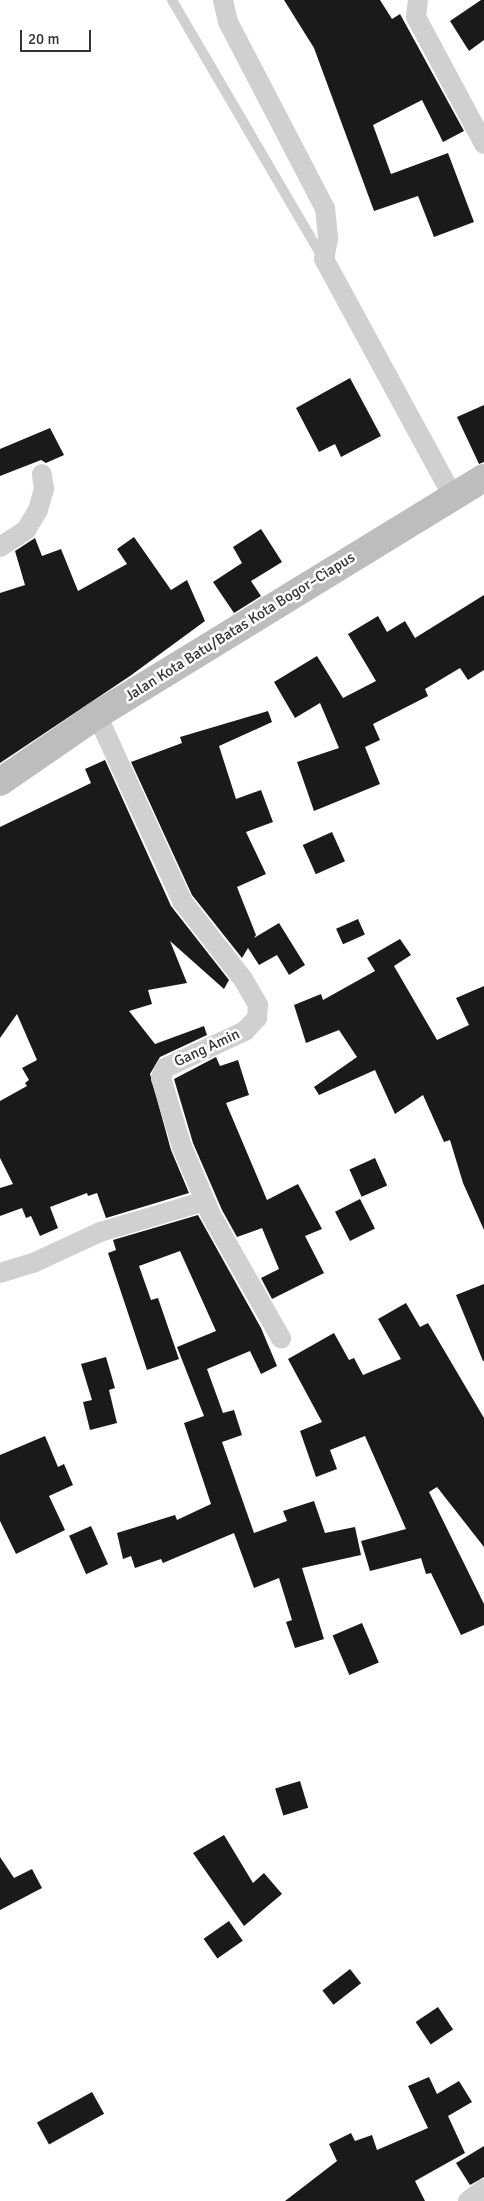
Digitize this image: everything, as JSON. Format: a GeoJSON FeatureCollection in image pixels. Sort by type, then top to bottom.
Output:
{"type":"FeatureCollection","features":[{"type":"Feature","properties":{"kind":"main road","name":"Jalan Kota Batu/Batas Kota Bogor–Ciapus"},"geometry":{"type":"LineString","coordinates":[[0,782],[97,715],[452,495],[484,478]]}},
{"type":"Feature","properties":{"kind":"street"},"geometry":{"type":"LineString","coordinates":[[223,0],[228,22],[325,208],[328,239],[324,259],[452,495]]}},
{"type":"Feature","properties":{"kind":"street"},"geometry":{"type":"LineString","coordinates":[[418,0],[416,17],[484,144]]}},
{"type":"Feature","properties":{"kind":"street"},"geometry":{"type":"LineString","coordinates":[[0,547],[26,530],[38,510],[44,489],[42,474]]}},
{"type":"Feature","properties":{"kind":"street","name":"Gang Amin"},"geometry":{"type":"LineString","coordinates":[[97,715],[182,901],[243,979],[258,1005],[257,1018],[244,1031],[165,1068],[161,1074],[182,1147],[205,1201],[281,1338]]}},
{"type":"Feature","properties":{"kind":"street"},"geometry":{"type":"LineString","coordinates":[[0,1273],[33,1262],[100,1232],[205,1201]]}},
{"type":"Feature","properties":{"kind":"street"},"geometry":{"type":"LineString","coordinates":[[468,2201],[484,2189]]}},
{"type":"Feature","properties":{"kind":"lane"},"geometry":{"type":"LineString","coordinates":[[172,0],[324,259]]}},
{"type":"Feature","properties":{"kind":"building"},"geometry":{"type":"Polygon","coordinates":[[[284,0],[380,0],[392,19],[400,14],[464,131],[443,142],[422,100],[373,125],[391,174],[448,153],[474,222],[434,237],[418,196],[374,211],[314,48],[284,0]]]}},
{"type":"Feature","properties":{"kind":"building"},"geometry":{"type":"Polygon","coordinates":[[[481,0],[484,0],[484,40],[469,51],[450,21],[481,0]]]}},
{"type":"Feature","properties":{"kind":"building"},"geometry":{"type":"Polygon","coordinates":[[[350,378],[381,436],[341,457],[335,444],[319,452],[296,408],[350,378]]]}},
{"type":"Feature","properties":{"kind":"building"},"geometry":{"type":"Polygon","coordinates":[[[484,405],[484,462],[479,464],[457,417],[484,405]]]}},
{"type":"Feature","properties":{"kind":"building"},"geometry":{"type":"Polygon","coordinates":[[[50,428],[64,455],[46,463],[41,460],[0,476],[0,449],[50,428]]]}},
{"type":"Feature","properties":{"kind":"building"},"geometry":{"type":"Polygon","coordinates":[[[261,529],[282,562],[251,581],[261,596],[234,613],[213,582],[242,563],[233,547],[261,529]]]}},
{"type":"Feature","properties":{"kind":"building"},"geometry":{"type":"Polygon","coordinates":[[[134,537],[171,590],[187,580],[205,621],[130,676],[0,763],[0,593],[25,585],[15,551],[35,538],[42,556],[61,549],[78,591],[127,564],[117,549],[134,537]]]}},
{"type":"Feature","properties":{"kind":"building"},"geometry":{"type":"Polygon","coordinates":[[[484,595],[484,670],[468,680],[460,668],[425,689],[428,696],[373,724],[380,740],[365,747],[380,784],[314,811],[297,762],[339,748],[320,703],[295,718],[274,682],[317,656],[343,698],[376,681],[348,634],[378,616],[387,632],[405,621],[415,638],[484,595]]]}},
{"type":"Feature","properties":{"kind":"building"},"geometry":{"type":"Polygon","coordinates":[[[268,711],[272,722],[219,746],[236,799],[261,790],[273,822],[246,832],[266,874],[237,887],[256,935],[254,938],[279,923],[305,965],[289,975],[277,955],[259,965],[248,948],[242,958],[192,895],[131,762],[182,743],[180,737],[268,711]]]}},
{"type":"Feature","properties":{"kind":"building"},"geometry":{"type":"Polygon","coordinates":[[[105,760],[171,906],[229,980],[224,989],[170,941],[187,983],[148,990],[152,1004],[129,1011],[155,1044],[204,1026],[207,1035],[160,1057],[150,1074],[171,1150],[189,1193],[106,1218],[97,1193],[88,1196],[87,1193],[50,1207],[58,1228],[40,1236],[31,1216],[26,1218],[22,1208],[0,1216],[0,1188],[13,1184],[0,1158],[0,1101],[27,1086],[25,1083],[29,1080],[22,1068],[37,1060],[17,1014],[0,1038],[0,827],[91,783],[85,769],[105,760]]]}},
{"type":"Feature","properties":{"kind":"building"},"geometry":{"type":"Polygon","coordinates":[[[332,832],[345,861],[316,874],[303,845],[332,832]]]}},
{"type":"Feature","properties":{"kind":"building"},"geometry":{"type":"Polygon","coordinates":[[[358,919],[365,935],[343,944],[336,929],[358,919]]]}},
{"type":"Feature","properties":{"kind":"building"},"geometry":{"type":"Polygon","coordinates":[[[400,939],[411,955],[394,966],[437,1040],[469,1025],[456,998],[484,986],[484,1230],[463,1183],[450,1140],[444,1142],[423,1095],[395,1114],[375,1070],[319,1095],[314,1087],[357,1057],[339,1030],[306,1043],[294,1005],[321,994],[323,1000],[375,971],[367,958],[400,939]]]}},
{"type":"Feature","properties":{"kind":"building"},"geometry":{"type":"Polygon","coordinates":[[[216,1057],[220,1066],[238,1060],[249,1095],[226,1103],[267,1200],[298,1184],[322,1229],[305,1236],[324,1273],[272,1299],[261,1278],[279,1269],[262,1228],[237,1237],[222,1210],[193,1143],[174,1079],[216,1057]]]}},
{"type":"Feature","properties":{"kind":"building"},"geometry":{"type":"Polygon","coordinates":[[[375,1158],[387,1185],[362,1197],[349,1169],[375,1158]]]}},
{"type":"Feature","properties":{"kind":"building"},"geometry":{"type":"Polygon","coordinates":[[[360,1199],[375,1228],[350,1241],[335,1212],[360,1199]]]}},
{"type":"Feature","properties":{"kind":"building"},"geometry":{"type":"Polygon","coordinates":[[[198,1215],[261,1328],[277,1366],[261,1374],[250,1351],[207,1369],[223,1413],[234,1410],[242,1435],[222,1442],[254,1533],[287,1521],[283,1511],[314,1501],[325,1533],[355,1527],[361,1555],[302,1568],[324,1639],[295,1648],[286,1622],[292,1620],[279,1578],[254,1588],[234,1533],[163,1563],[161,1559],[135,1568],[131,1556],[123,1559],[117,1533],[175,1515],[177,1520],[211,1504],[184,1423],[204,1416],[177,1347],[216,1331],[180,1251],[139,1266],[151,1300],[158,1298],[179,1359],[147,1370],[108,1253],[116,1250],[113,1240],[198,1215]]]}},
{"type":"Feature","properties":{"kind":"building"},"geometry":{"type":"Polygon","coordinates":[[[484,1284],[484,1361],[483,1361],[456,1295],[484,1284]]]}},
{"type":"Feature","properties":{"kind":"building"},"geometry":{"type":"Polygon","coordinates":[[[406,1303],[420,1327],[428,1323],[484,1418],[484,1547],[437,1487],[429,1492],[484,1604],[484,1625],[461,1635],[431,1573],[426,1574],[421,1558],[370,1571],[361,1541],[406,1529],[365,1436],[330,1450],[337,1469],[316,1477],[300,1431],[322,1422],[288,1359],[334,1333],[349,1360],[354,1358],[363,1375],[401,1359],[378,1319],[406,1303]]]}},
{"type":"Feature","properties":{"kind":"building"},"geometry":{"type":"Polygon","coordinates":[[[106,1357],[115,1388],[109,1390],[117,1423],[90,1430],[83,1402],[92,1400],[81,1364],[106,1357]]]}},
{"type":"Feature","properties":{"kind":"building"},"geometry":{"type":"Polygon","coordinates":[[[45,1436],[58,1467],[64,1464],[73,1485],[49,1496],[65,1530],[16,1554],[0,1521],[0,1455],[45,1436]]]}},
{"type":"Feature","properties":{"kind":"building"},"geometry":{"type":"Polygon","coordinates":[[[91,1526],[108,1564],[86,1574],[69,1536],[91,1526]]]}},
{"type":"Feature","properties":{"kind":"building"},"geometry":{"type":"Polygon","coordinates":[[[362,1623],[379,1663],[349,1675],[333,1636],[362,1623]]]}},
{"type":"Feature","properties":{"kind":"building"},"geometry":{"type":"Polygon","coordinates":[[[300,1781],[308,1808],[283,1815],[275,1789],[300,1781]]]}},
{"type":"Feature","properties":{"kind":"building"},"geometry":{"type":"Polygon","coordinates":[[[224,1835],[253,1883],[264,1873],[282,1894],[244,1926],[193,1853],[224,1835]]]}},
{"type":"Feature","properties":{"kind":"building"},"geometry":{"type":"Polygon","coordinates":[[[0,1857],[14,1878],[32,1869],[42,1888],[0,1910],[0,1857]]]}},
{"type":"Feature","properties":{"kind":"building"},"geometry":{"type":"Polygon","coordinates":[[[229,1921],[243,1941],[217,1958],[204,1939],[229,1921]]]}},
{"type":"Feature","properties":{"kind":"building"},"geometry":{"type":"Polygon","coordinates":[[[350,1969],[361,1983],[334,2005],[322,1991],[350,1969]]]}},
{"type":"Feature","properties":{"kind":"building"},"geometry":{"type":"Polygon","coordinates":[[[438,2007],[453,2029],[431,2044],[416,2022],[438,2007]]]}},
{"type":"Feature","properties":{"kind":"building"},"geometry":{"type":"Polygon","coordinates":[[[429,2077],[437,2094],[459,2081],[472,2102],[448,2116],[465,2153],[415,2181],[425,2201],[285,2201],[337,2161],[329,2144],[351,2133],[355,2141],[372,2135],[377,2150],[428,2128],[408,2086],[429,2077]]]}},
{"type":"Feature","properties":{"kind":"building"},"geometry":{"type":"Polygon","coordinates":[[[92,2092],[104,2114],[49,2144],[37,2123],[92,2092]]]}},
{"type":"Feature","properties":{"kind":"building"},"geometry":{"type":"Polygon","coordinates":[[[484,2146],[484,2177],[470,2185],[456,2163],[484,2146]]]}}]}
